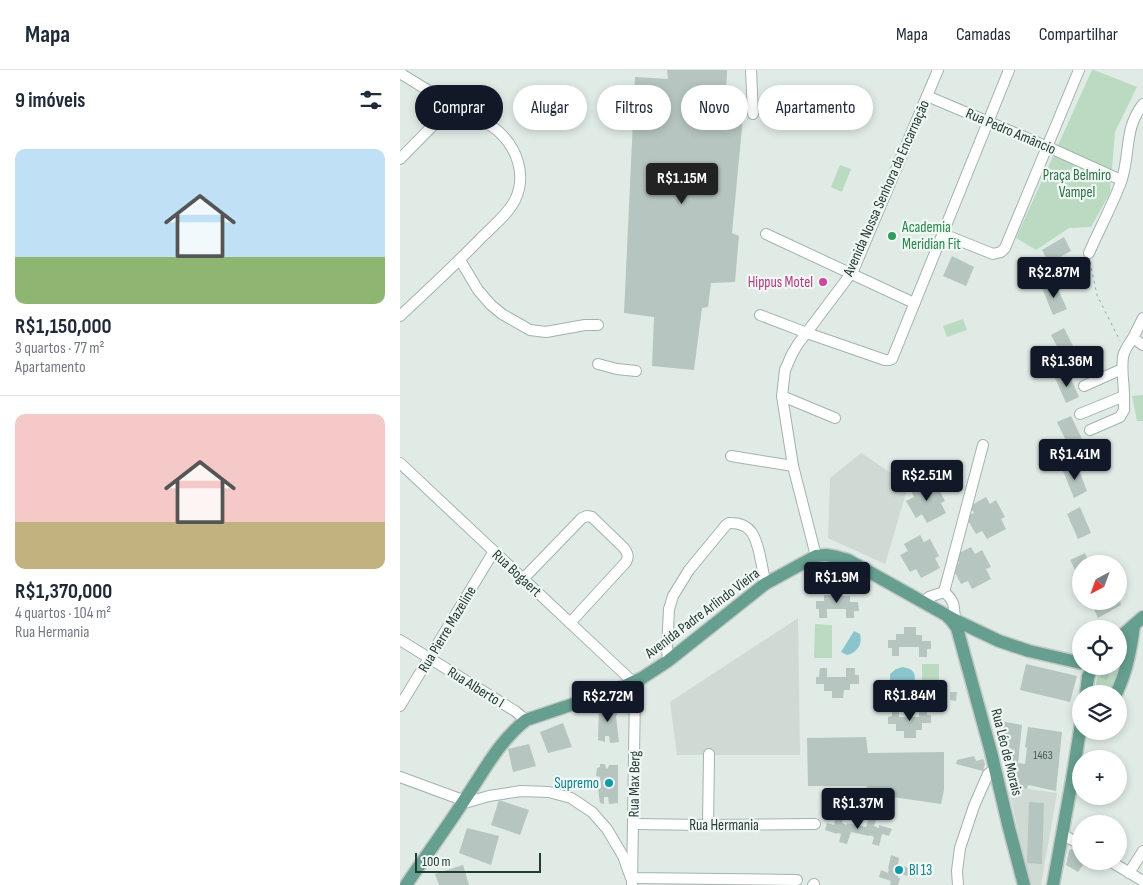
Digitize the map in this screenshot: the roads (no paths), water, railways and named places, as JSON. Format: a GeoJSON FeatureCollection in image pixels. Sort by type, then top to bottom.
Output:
{"type":"FeatureCollection","features":[{"type":"Feature","properties":{"kind":"main road"},"geometry":{"type":"LineString","coordinates":[[816,556],[826,555],[848,560],[924,602]]}},
{"type":"Feature","properties":{"kind":"main road","name":"Avenida Padre Arlindo Vieira"},"geometry":{"type":"LineString","coordinates":[[406,885],[497,749],[514,729],[526,720],[618,689],[668,662],[765,584],[816,556]]}},
{"type":"Feature","properties":{"kind":"main road","name":"Rua Léo de Morais"},"geometry":{"type":"LineString","coordinates":[[924,602],[943,613],[956,624],[1024,885]]}},
{"type":"Feature","properties":{"kind":"main road"},"geometry":{"type":"LineString","coordinates":[[1127,631],[1138,621]]}},
{"type":"Feature","properties":{"kind":"main road"},"geometry":{"type":"LineString","coordinates":[[1120,685],[1138,621]]}},
{"type":"Feature","properties":{"kind":"main road"},"geometry":{"type":"LineString","coordinates":[[956,624],[1029,651],[1072,661]]}},
{"type":"Feature","properties":{"kind":"main road"},"geometry":{"type":"LineString","coordinates":[[1053,885],[1079,740]]}},
{"type":"Feature","properties":{"kind":"street"},"geometry":{"type":"LineString","coordinates":[[750,70],[753,114]]}},
{"type":"Feature","properties":{"kind":"street","name":"Avenida Nossa Senhora da Encarnação"},"geometry":{"type":"LineString","coordinates":[[816,556],[793,466],[782,396],[783,380],[792,354],[852,274],[938,70]]}},
{"type":"Feature","properties":{"kind":"street"},"geometry":{"type":"LineString","coordinates":[[760,314],[807,333],[885,360],[890,360],[893,357],[1009,70]]}},
{"type":"Feature","properties":{"kind":"street"},"geometry":{"type":"LineString","coordinates":[[943,234],[994,254],[1001,252],[1008,244],[1079,70]]}},
{"type":"Feature","properties":{"kind":"street"},"geometry":{"type":"LineString","coordinates":[[400,72],[419,85]]}},
{"type":"Feature","properties":{"kind":"street","name":"Rua Pedro Amâncio"},"geometry":{"type":"LineString","coordinates":[[927,96],[1048,146],[1121,180]]}},
{"type":"Feature","properties":{"kind":"street"},"geometry":{"type":"LineString","coordinates":[[1089,253],[1121,180],[1130,129],[1143,104]]}},
{"type":"Feature","properties":{"kind":"street"},"geometry":{"type":"LineString","coordinates":[[400,159],[429,130]]}},
{"type":"Feature","properties":{"kind":"street"},"geometry":{"type":"LineString","coordinates":[[400,316],[460,260],[506,213],[515,199],[520,182],[520,165],[512,146],[497,130]]}},
{"type":"Feature","properties":{"kind":"street"},"geometry":{"type":"LineString","coordinates":[[766,234],[914,303]]}},
{"type":"Feature","properties":{"kind":"street"},"geometry":{"type":"LineString","coordinates":[[460,260],[478,290],[491,304],[502,314],[530,330],[546,332],[585,325],[598,325]]}},
{"type":"Feature","properties":{"kind":"street"},"geometry":{"type":"LineString","coordinates":[[1090,430],[1120,417],[1124,410],[1123,357],[1143,318]]}},
{"type":"Feature","properties":{"kind":"street"},"geometry":{"type":"LineString","coordinates":[[1133,338],[1143,345]]}},
{"type":"Feature","properties":{"kind":"street"},"geometry":{"type":"LineString","coordinates":[[598,364],[636,371]]}},
{"type":"Feature","properties":{"kind":"street"},"geometry":{"type":"LineString","coordinates":[[1084,386],[1122,369]]}},
{"type":"Feature","properties":{"kind":"street"},"geometry":{"type":"LineString","coordinates":[[782,396],[835,418]]}},
{"type":"Feature","properties":{"kind":"street"},"geometry":{"type":"LineString","coordinates":[[1080,414],[1124,396]]}},
{"type":"Feature","properties":{"kind":"street"},"geometry":{"type":"LineString","coordinates":[[944,592],[983,445]]}},
{"type":"Feature","properties":{"kind":"street"},"geometry":{"type":"LineString","coordinates":[[731,456],[793,466]]}},
{"type":"Feature","properties":{"kind":"street","name":"Rua Bogaert"},"geometry":{"type":"LineString","coordinates":[[400,463],[633,682]]}},
{"type":"Feature","properties":{"kind":"street"},"geometry":{"type":"LineString","coordinates":[[523,579],[582,518],[592,517],[628,552],[628,558],[570,623]]}},
{"type":"Feature","properties":{"kind":"street"},"geometry":{"type":"LineString","coordinates":[[668,662],[669,608],[673,596],[689,570],[726,525],[730,523],[743,525],[752,531],[756,539],[765,584]]}},
{"type":"Feature","properties":{"kind":"street","name":"Rua Pierre Mazeline"},"geometry":{"type":"LineString","coordinates":[[400,706],[494,551]]}},
{"type":"Feature","properties":{"kind":"street"},"geometry":{"type":"LineString","coordinates":[[924,602],[929,597],[944,592]]}},
{"type":"Feature","properties":{"kind":"street"},"geometry":{"type":"LineString","coordinates":[[944,592],[954,603],[956,624]]}},
{"type":"Feature","properties":{"kind":"street","name":"Rua Alberto I"},"geometry":{"type":"LineString","coordinates":[[400,640],[515,711],[526,720]]}},
{"type":"Feature","properties":{"kind":"street","name":"Rua Max Berg"},"geometry":{"type":"LineString","coordinates":[[632,882],[635,692],[633,682]]}},
{"type":"Feature","properties":{"kind":"street"},"geometry":{"type":"LineString","coordinates":[[708,825],[709,754]]}},
{"type":"Feature","properties":{"kind":"street"},"geometry":{"type":"LineString","coordinates":[[958,885],[960,848],[965,831],[988,775],[995,770]]}},
{"type":"Feature","properties":{"kind":"street"},"geometry":{"type":"LineString","coordinates":[[400,777],[464,801],[473,801],[489,796],[521,791],[549,792],[571,798],[592,812],[608,829],[623,856],[632,882],[797,880]]}},
{"type":"Feature","properties":{"kind":"street","name":"Rua Hermania"},"geometry":{"type":"LineString","coordinates":[[633,824],[815,824]]}},
{"type":"Feature","properties":{"kind":"street"},"geometry":{"type":"LineString","coordinates":[[1062,834],[1072,840]]}},
{"type":"Feature","properties":{"kind":"street"},"geometry":{"type":"LineString","coordinates":[[1129,872],[1143,851]]}},
{"type":"Feature","properties":{"kind":"street"},"geometry":{"type":"LineString","coordinates":[[1126,870],[1143,881]]}},
{"type":"Feature","properties":{"kind":"street"},"geometry":{"type":"LineString","coordinates":[[415,872],[415,885]]}},
{"type":"Feature","properties":{"kind":"water"},"geometry":{"type":"Polygon","coordinates":[[[854,631],[860,634],[860,645],[854,652],[847,655],[841,652],[854,631]]]}},
{"type":"Feature","properties":{"kind":"water"},"geometry":{"type":"Polygon","coordinates":[[[903,667],[912,671],[915,680],[890,681],[890,674],[896,669],[903,667]]]}},
{"type":"Feature","properties":{"kind":"place","name":"Academia Meridian Fit"},"geometry":{"type":"Point","coordinates":[892,236]}},
{"type":"Feature","properties":{"kind":"place","name":"Hippus Motel"},"geometry":{"type":"Point","coordinates":[823,282]}},
{"type":"Feature","properties":{"kind":"place","name":"Supremo"},"geometry":{"type":"Point","coordinates":[609,783]}},
{"type":"Feature","properties":{"kind":"place","name":"Bl 13"},"geometry":{"type":"Point","coordinates":[899,870]}},
{"type":"Feature","properties":{"kind":"park label","name":"Praça Belmiro Vampel"},"geometry":{"type":"Point","coordinates":[1077,184]}}]}
